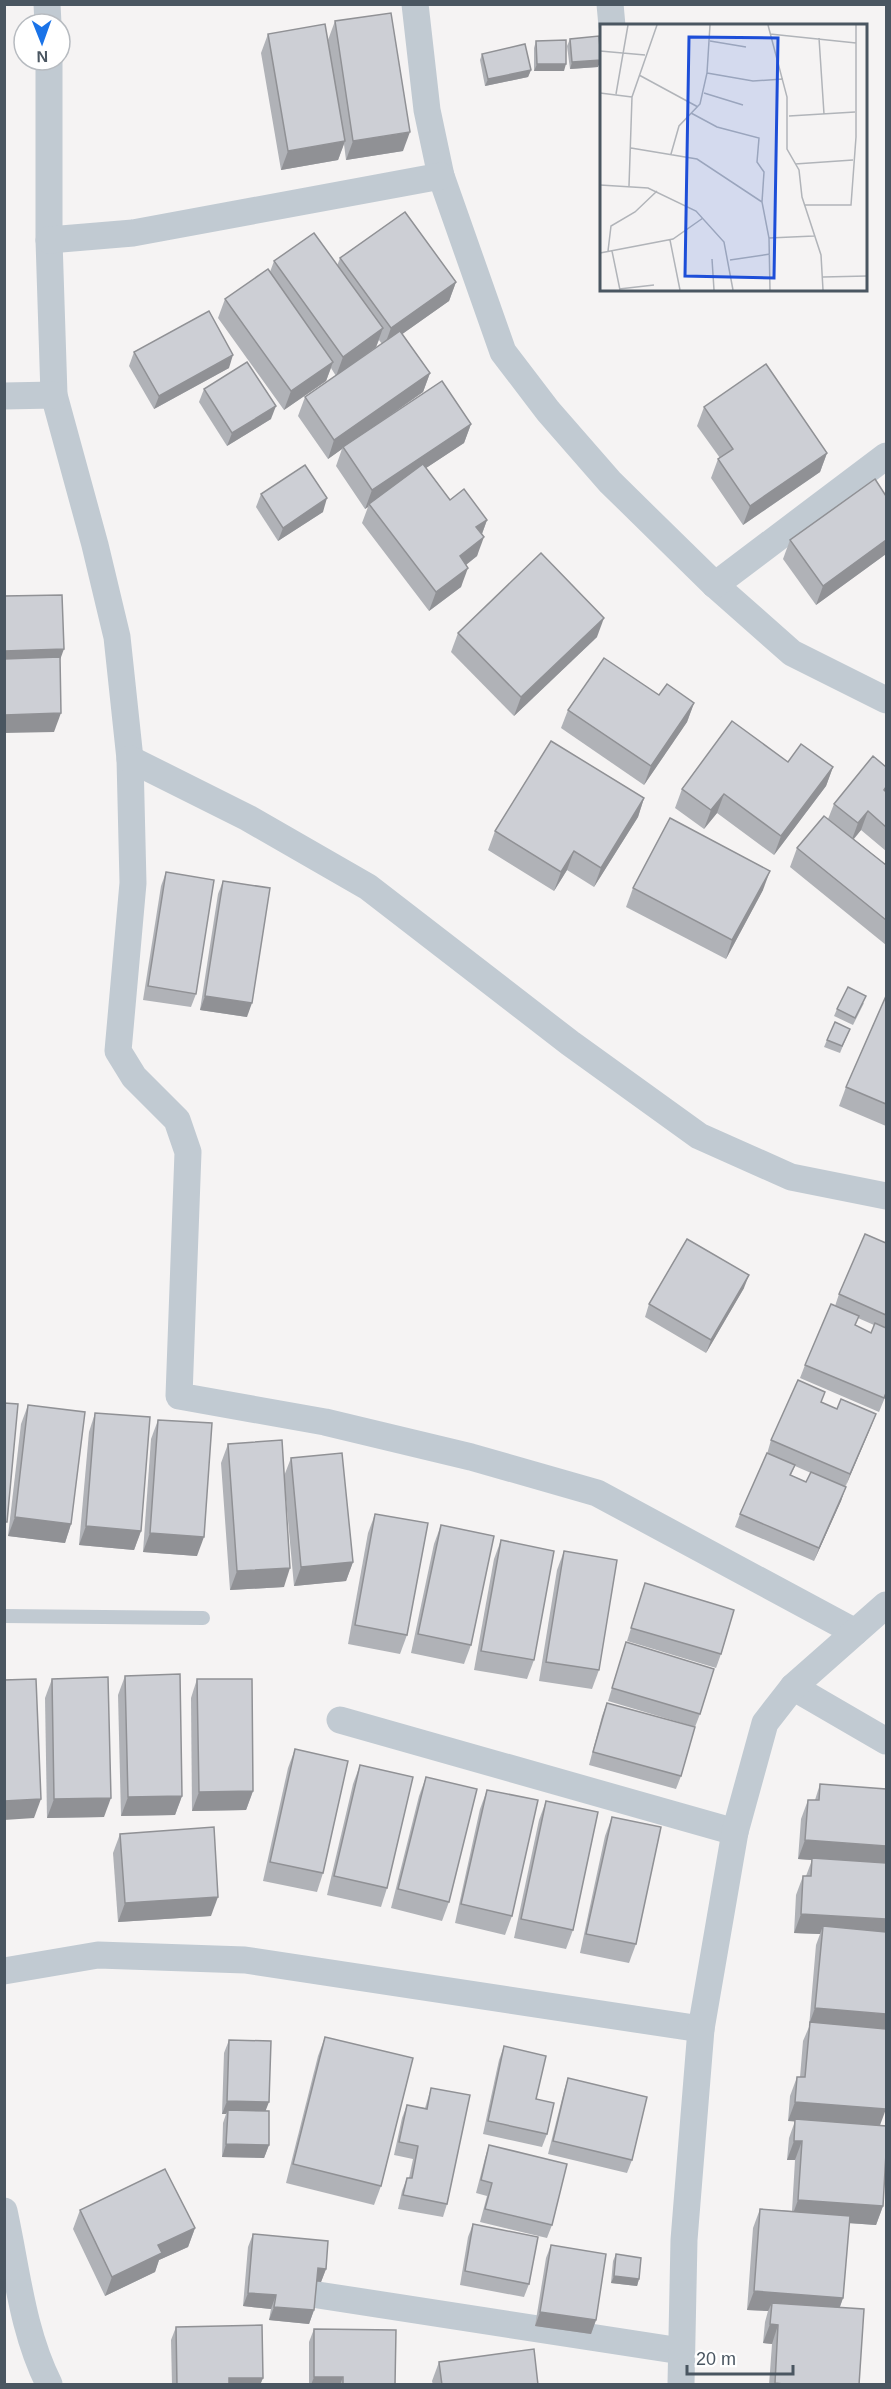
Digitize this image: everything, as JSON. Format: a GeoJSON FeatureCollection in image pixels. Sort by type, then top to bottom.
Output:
{"type":"FeatureCollection","features":[{"type":"Feature","properties":{"kind":"street"},"geometry":{"type":"LineString","coordinates":[[415,4],[427,110],[441,176],[503,352],[548,411],[610,482],[715,585],[792,653],[886,700]]}},
{"type":"Feature","properties":{"kind":"street"},"geometry":{"type":"LineString","coordinates":[[610,4],[612,24]]}},
{"type":"Feature","properties":{"kind":"street"},"geometry":{"type":"LineString","coordinates":[[49,72],[49,240],[54,395],[95,545],[117,637],[130,759],[133,883],[118,1051],[134,1077],[177,1120],[188,1152],[179,1396],[326,1422],[471,1457],[597,1493],[855,1632]]}},
{"type":"Feature","properties":{"kind":"street"},"geometry":{"type":"LineString","coordinates":[[49,240],[133,233],[441,176]]}},
{"type":"Feature","properties":{"kind":"street"},"geometry":{"type":"LineString","coordinates":[[4,396],[54,395]]}},
{"type":"Feature","properties":{"kind":"street"},"geometry":{"type":"LineString","coordinates":[[715,585],[886,456]]}},
{"type":"Feature","properties":{"kind":"street"},"geometry":{"type":"LineString","coordinates":[[130,759],[248,818],[368,887],[570,1043],[699,1137],[791,1177],[886,1196]]}},
{"type":"Feature","properties":{"kind":"street"},"geometry":{"type":"LineString","coordinates":[[681,2385],[684,2240],[700,2029],[735,1832],[765,1723],[793,1686],[886,1605]]}},
{"type":"Feature","properties":{"kind":"street"},"geometry":{"type":"LineString","coordinates":[[793,1686],[886,1741]]}},
{"type":"Feature","properties":{"kind":"street"},"geometry":{"type":"LineString","coordinates":[[339,1720],[735,1832]]}},
{"type":"Feature","properties":{"kind":"street"},"geometry":{"type":"LineString","coordinates":[[4,1971],[98,1955],[245,1960],[700,2029]]}},
{"type":"Feature","properties":{"kind":"street"},"geometry":{"type":"LineString","coordinates":[[4,2211],[16,2278],[34,2355],[49,2385]]}},
{"type":"Feature","properties":{"kind":"street"},"geometry":{"type":"LineString","coordinates":[[318,2295],[681,2351]]}},
{"type":"Feature","properties":{"kind":"lane"},"geometry":{"type":"LineString","coordinates":[[4,1616],[203,1618]]}},
{"type":"Feature","properties":{"kind":"building"},"geometry":{"type":"Polygon","coordinates":[[[391,13],[410,132],[353,141],[335,21],[391,13]]]}},
{"type":"Feature","properties":{"kind":"building"},"geometry":{"type":"Polygon","coordinates":[[[325,24],[345,141],[288,151],[268,34],[325,24]]]}},
{"type":"Feature","properties":{"kind":"building"},"geometry":{"type":"Polygon","coordinates":[[[599,36],[600,60],[572,62],[570,39],[599,36]]]}},
{"type":"Feature","properties":{"kind":"building"},"geometry":{"type":"Polygon","coordinates":[[[566,40],[566,64],[537,64],[536,41],[566,40]]]}},
{"type":"Feature","properties":{"kind":"building"},"geometry":{"type":"Polygon","coordinates":[[[525,44],[531,70],[488,79],[482,54],[525,44]]]}},
{"type":"Feature","properties":{"kind":"building"},"geometry":{"type":"Polygon","coordinates":[[[405,212],[456,282],[391,328],[340,258],[405,212]]]}},
{"type":"Feature","properties":{"kind":"building"},"geometry":{"type":"Polygon","coordinates":[[[314,233],[383,328],[343,357],[274,261],[314,233]]]}},
{"type":"Feature","properties":{"kind":"building"},"geometry":{"type":"Polygon","coordinates":[[[268,269],[333,362],[291,391],[225,299],[268,269]]]}},
{"type":"Feature","properties":{"kind":"building"},"geometry":{"type":"Polygon","coordinates":[[[209,311],[233,355],[159,396],[134,352],[209,311]]]}},
{"type":"Feature","properties":{"kind":"building"},"geometry":{"type":"Polygon","coordinates":[[[400,331],[430,373],[334,440],[305,397],[400,331]]]}},
{"type":"Feature","properties":{"kind":"building"},"geometry":{"type":"Polygon","coordinates":[[[247,362],[276,406],[232,433],[204,389],[247,362]]]}},
{"type":"Feature","properties":{"kind":"building"},"geometry":{"type":"Polygon","coordinates":[[[766,364],[827,453],[750,506],[718,459],[733,449],[704,407],[766,364]]]}},
{"type":"Feature","properties":{"kind":"building"},"geometry":{"type":"Polygon","coordinates":[[[442,381],[471,424],[372,490],[343,447],[442,381]]]}},
{"type":"Feature","properties":{"kind":"building"},"geometry":{"type":"Polygon","coordinates":[[[423,464],[450,500],[464,489],[487,520],[476,527],[484,537],[460,556],[468,568],[436,592],[369,504],[423,464]]]}},
{"type":"Feature","properties":{"kind":"building"},"geometry":{"type":"Polygon","coordinates":[[[305,465],[327,498],[283,528],[261,494],[305,465]]]}},
{"type":"Feature","properties":{"kind":"building"},"geometry":{"type":"Polygon","coordinates":[[[875,479],[886,496],[886,540],[823,586],[790,540],[875,479]]]}},
{"type":"Feature","properties":{"kind":"building"},"geometry":{"type":"Polygon","coordinates":[[[541,553],[604,618],[521,697],[458,633],[541,553]]]}},
{"type":"Feature","properties":{"kind":"building"},"geometry":{"type":"Polygon","coordinates":[[[62,595],[64,649],[4,651],[4,596],[62,595]]]}},
{"type":"Feature","properties":{"kind":"building"},"geometry":{"type":"Polygon","coordinates":[[[60,657],[61,713],[4,715],[4,659],[60,657]]]}},
{"type":"Feature","properties":{"kind":"building"},"geometry":{"type":"Polygon","coordinates":[[[604,658],[659,695],[667,684],[694,703],[651,766],[568,710],[604,658]]]}},
{"type":"Feature","properties":{"kind":"building"},"geometry":{"type":"Polygon","coordinates":[[[732,721],[788,762],[801,744],[833,767],[781,836],[724,794],[711,810],[682,789],[732,721]]]}},
{"type":"Feature","properties":{"kind":"building"},"geometry":{"type":"Polygon","coordinates":[[[551,741],[644,798],[601,868],[574,851],[561,872],[495,831],[551,741]]]}},
{"type":"Feature","properties":{"kind":"building"},"geometry":{"type":"Polygon","coordinates":[[[873,756],[886,767],[884,790],[886,792],[886,827],[868,811],[858,823],[834,804],[873,756]]]}},
{"type":"Feature","properties":{"kind":"building"},"geometry":{"type":"Polygon","coordinates":[[[824,816],[886,865],[886,920],[797,848],[824,816]]]}},
{"type":"Feature","properties":{"kind":"building"},"geometry":{"type":"Polygon","coordinates":[[[670,818],[770,871],[732,940],[633,888],[670,818]]]}},
{"type":"Feature","properties":{"kind":"building"},"geometry":{"type":"Polygon","coordinates":[[[166,872],[214,880],[196,994],[148,986],[166,872]]]}},
{"type":"Feature","properties":{"kind":"building"},"geometry":{"type":"Polygon","coordinates":[[[223,881],[270,888],[252,1003],[205,996],[223,881]]]}},
{"type":"Feature","properties":{"kind":"building"},"geometry":{"type":"Polygon","coordinates":[[[848,987],[866,996],[855,1018],[837,1009],[848,987]]]}},
{"type":"Feature","properties":{"kind":"building"},"geometry":{"type":"Polygon","coordinates":[[[886,996],[886,1104],[846,1087],[886,996]]]}},
{"type":"Feature","properties":{"kind":"building"},"geometry":{"type":"Polygon","coordinates":[[[835,1022],[850,1029],[842,1046],[827,1040],[835,1022]]]}},
{"type":"Feature","properties":{"kind":"building"},"geometry":{"type":"Polygon","coordinates":[[[865,1234],[886,1243],[886,1315],[839,1294],[865,1234]]]}},
{"type":"Feature","properties":{"kind":"building"},"geometry":{"type":"Polygon","coordinates":[[[687,1239],[749,1275],[711,1340],[649,1304],[687,1239]]]}},
{"type":"Feature","properties":{"kind":"building"},"geometry":{"type":"Polygon","coordinates":[[[831,1304],[859,1316],[855,1325],[871,1333],[875,1323],[886,1328],[886,1393],[884,1398],[805,1365],[831,1304]]]}},
{"type":"Feature","properties":{"kind":"building"},"geometry":{"type":"Polygon","coordinates":[[[798,1380],[825,1392],[821,1402],[837,1409],[841,1399],[876,1414],[850,1474],[771,1440],[798,1380]]]}},
{"type":"Feature","properties":{"kind":"building"},"geometry":{"type":"Polygon","coordinates":[[[4,1403],[18,1404],[7,1522],[4,1522],[4,1403]]]}},
{"type":"Feature","properties":{"kind":"building"},"geometry":{"type":"Polygon","coordinates":[[[28,1405],[85,1412],[71,1524],[15,1517],[28,1405]]]}},
{"type":"Feature","properties":{"kind":"building"},"geometry":{"type":"Polygon","coordinates":[[[95,1413],[150,1417],[141,1531],[86,1526],[95,1413]]]}},
{"type":"Feature","properties":{"kind":"building"},"geometry":{"type":"Polygon","coordinates":[[[158,1420],[212,1423],[204,1537],[150,1533],[158,1420]]]}},
{"type":"Feature","properties":{"kind":"building"},"geometry":{"type":"Polygon","coordinates":[[[282,1440],[290,1568],[237,1571],[228,1444],[282,1440]]]}},
{"type":"Feature","properties":{"kind":"building"},"geometry":{"type":"Polygon","coordinates":[[[342,1453],[353,1562],[301,1567],[291,1458],[342,1453]]]}},
{"type":"Feature","properties":{"kind":"building"},"geometry":{"type":"Polygon","coordinates":[[[767,1453],[795,1465],[790,1475],[806,1482],[811,1472],[846,1487],[819,1548],[740,1514],[767,1453]]]}},
{"type":"Feature","properties":{"kind":"building"},"geometry":{"type":"Polygon","coordinates":[[[375,1514],[428,1523],[407,1635],[355,1625],[375,1514]]]}},
{"type":"Feature","properties":{"kind":"building"},"geometry":{"type":"Polygon","coordinates":[[[441,1525],[494,1536],[471,1645],[418,1634],[441,1525]]]}},
{"type":"Feature","properties":{"kind":"building"},"geometry":{"type":"Polygon","coordinates":[[[501,1540],[554,1551],[534,1660],[481,1651],[501,1540]]]}},
{"type":"Feature","properties":{"kind":"building"},"geometry":{"type":"Polygon","coordinates":[[[564,1551],[617,1560],[599,1670],[546,1662],[564,1551]]]}},
{"type":"Feature","properties":{"kind":"building"},"geometry":{"type":"Polygon","coordinates":[[[645,1583],[734,1610],[721,1654],[631,1628],[645,1583]]]}},
{"type":"Feature","properties":{"kind":"building"},"geometry":{"type":"Polygon","coordinates":[[[626,1642],[714,1669],[700,1714],[612,1688],[626,1642]]]}},
{"type":"Feature","properties":{"kind":"building"},"geometry":{"type":"Polygon","coordinates":[[[180,1674],[182,1796],[128,1797],[125,1676],[180,1674]]]}},
{"type":"Feature","properties":{"kind":"building"},"geometry":{"type":"Polygon","coordinates":[[[108,1677],[111,1798],[54,1799],[52,1679],[108,1677]]]}},
{"type":"Feature","properties":{"kind":"building"},"geometry":{"type":"Polygon","coordinates":[[[36,1679],[41,1799],[4,1801],[4,1680],[36,1679]]]}},
{"type":"Feature","properties":{"kind":"building"},"geometry":{"type":"Polygon","coordinates":[[[197,1679],[252,1679],[253,1791],[199,1792],[197,1679]]]}},
{"type":"Feature","properties":{"kind":"building"},"geometry":{"type":"Polygon","coordinates":[[[607,1703],[695,1727],[681,1776],[593,1752],[607,1703]]]}},
{"type":"Feature","properties":{"kind":"building"},"geometry":{"type":"Polygon","coordinates":[[[295,1749],[348,1761],[323,1873],[270,1862],[295,1749]]]}},
{"type":"Feature","properties":{"kind":"building"},"geometry":{"type":"Polygon","coordinates":[[[360,1765],[413,1777],[387,1888],[334,1876],[360,1765]]]}},
{"type":"Feature","properties":{"kind":"building"},"geometry":{"type":"Polygon","coordinates":[[[426,1777],[477,1789],[449,1902],[398,1889],[426,1777]]]}},
{"type":"Feature","properties":{"kind":"building"},"geometry":{"type":"Polygon","coordinates":[[[820,1784],[886,1789],[886,1846],[805,1840],[808,1800],[819,1800],[820,1784]]]}},
{"type":"Feature","properties":{"kind":"building"},"geometry":{"type":"Polygon","coordinates":[[[487,1790],[538,1800],[512,1916],[461,1904],[487,1790]]]}},
{"type":"Feature","properties":{"kind":"building"},"geometry":{"type":"Polygon","coordinates":[[[546,1801],[598,1812],[573,1930],[521,1919],[546,1801]]]}},
{"type":"Feature","properties":{"kind":"building"},"geometry":{"type":"Polygon","coordinates":[[[612,1817],[661,1827],[636,1944],[586,1934],[612,1817]]]}},
{"type":"Feature","properties":{"kind":"building"},"geometry":{"type":"Polygon","coordinates":[[[214,1827],[218,1897],[125,1903],[120,1834],[214,1827]]]}},
{"type":"Feature","properties":{"kind":"building"},"geometry":{"type":"Polygon","coordinates":[[[812,1858],[886,1863],[886,1919],[801,1914],[803,1876],[811,1876],[812,1858]]]}},
{"type":"Feature","properties":{"kind":"building"},"geometry":{"type":"Polygon","coordinates":[[[823,1926],[886,1932],[886,2014],[815,2008],[823,1926]]]}},
{"type":"Feature","properties":{"kind":"building"},"geometry":{"type":"Polygon","coordinates":[[[810,2022],[886,2029],[886,2109],[795,2102],[797,2077],[805,2077],[810,2022]]]}},
{"type":"Feature","properties":{"kind":"building"},"geometry":{"type":"Polygon","coordinates":[[[325,2037],[413,2058],[381,2186],[293,2164],[325,2037]]]}},
{"type":"Feature","properties":{"kind":"building"},"geometry":{"type":"Polygon","coordinates":[[[229,2040],[271,2041],[269,2102],[227,2101],[229,2040]]]}},
{"type":"Feature","properties":{"kind":"building"},"geometry":{"type":"Polygon","coordinates":[[[504,2046],[546,2056],[536,2099],[554,2103],[547,2134],[488,2121],[504,2046]]]}},
{"type":"Feature","properties":{"kind":"building"},"geometry":{"type":"Polygon","coordinates":[[[568,2078],[647,2097],[632,2160],[553,2141],[568,2078]]]}},
{"type":"Feature","properties":{"kind":"building"},"geometry":{"type":"Polygon","coordinates":[[[431,2088],[470,2095],[447,2204],[403,2195],[407,2178],[412,2178],[418,2146],[399,2142],[407,2105],[427,2109],[431,2088]]]}},
{"type":"Feature","properties":{"kind":"building"},"geometry":{"type":"Polygon","coordinates":[[[228,2110],[269,2111],[269,2145],[226,2144],[228,2110]]]}},
{"type":"Feature","properties":{"kind":"building"},"geometry":{"type":"Polygon","coordinates":[[[795,2119],[886,2126],[883,2206],[798,2200],[802,2141],[794,2141],[795,2119]]]}},
{"type":"Feature","properties":{"kind":"building"},"geometry":{"type":"Polygon","coordinates":[[[489,2145],[567,2164],[552,2225],[485,2209],[492,2183],[481,2180],[489,2145]]]}},
{"type":"Feature","properties":{"kind":"building"},"geometry":{"type":"Polygon","coordinates":[[[165,2169],[195,2228],[158,2245],[162,2253],[112,2277],[80,2210],[165,2169]]]}},
{"type":"Feature","properties":{"kind":"building"},"geometry":{"type":"Polygon","coordinates":[[[760,2209],[850,2216],[843,2298],[754,2291],[760,2209]]]}},
{"type":"Feature","properties":{"kind":"building"},"geometry":{"type":"Polygon","coordinates":[[[473,2224],[538,2237],[529,2284],[465,2271],[473,2224]]]}},
{"type":"Feature","properties":{"kind":"building"},"geometry":{"type":"Polygon","coordinates":[[[253,2234],[328,2241],[326,2269],[318,2268],[314,2310],[274,2307],[276,2295],[248,2293],[253,2234]]]}},
{"type":"Feature","properties":{"kind":"building"},"geometry":{"type":"Polygon","coordinates":[[[551,2245],[606,2254],[596,2320],[540,2312],[551,2245]]]}},
{"type":"Feature","properties":{"kind":"building"},"geometry":{"type":"Polygon","coordinates":[[[616,2254],[641,2258],[639,2279],[614,2276],[616,2254]]]}},
{"type":"Feature","properties":{"kind":"building"},"geometry":{"type":"Polygon","coordinates":[[[772,2303],[864,2309],[859,2385],[775,2383],[778,2325],[770,2324],[772,2303]]]}},
{"type":"Feature","properties":{"kind":"building"},"geometry":{"type":"Polygon","coordinates":[[[262,2325],[263,2378],[229,2378],[229,2385],[177,2385],[176,2327],[262,2325]]]}},
{"type":"Feature","properties":{"kind":"building"},"geometry":{"type":"Polygon","coordinates":[[[314,2329],[396,2330],[395,2385],[343,2385],[343,2377],[314,2377],[314,2329]]]}},
{"type":"Feature","properties":{"kind":"building"},"geometry":{"type":"Polygon","coordinates":[[[534,2349],[538,2385],[442,2385],[439,2362],[534,2349]]]}}]}
